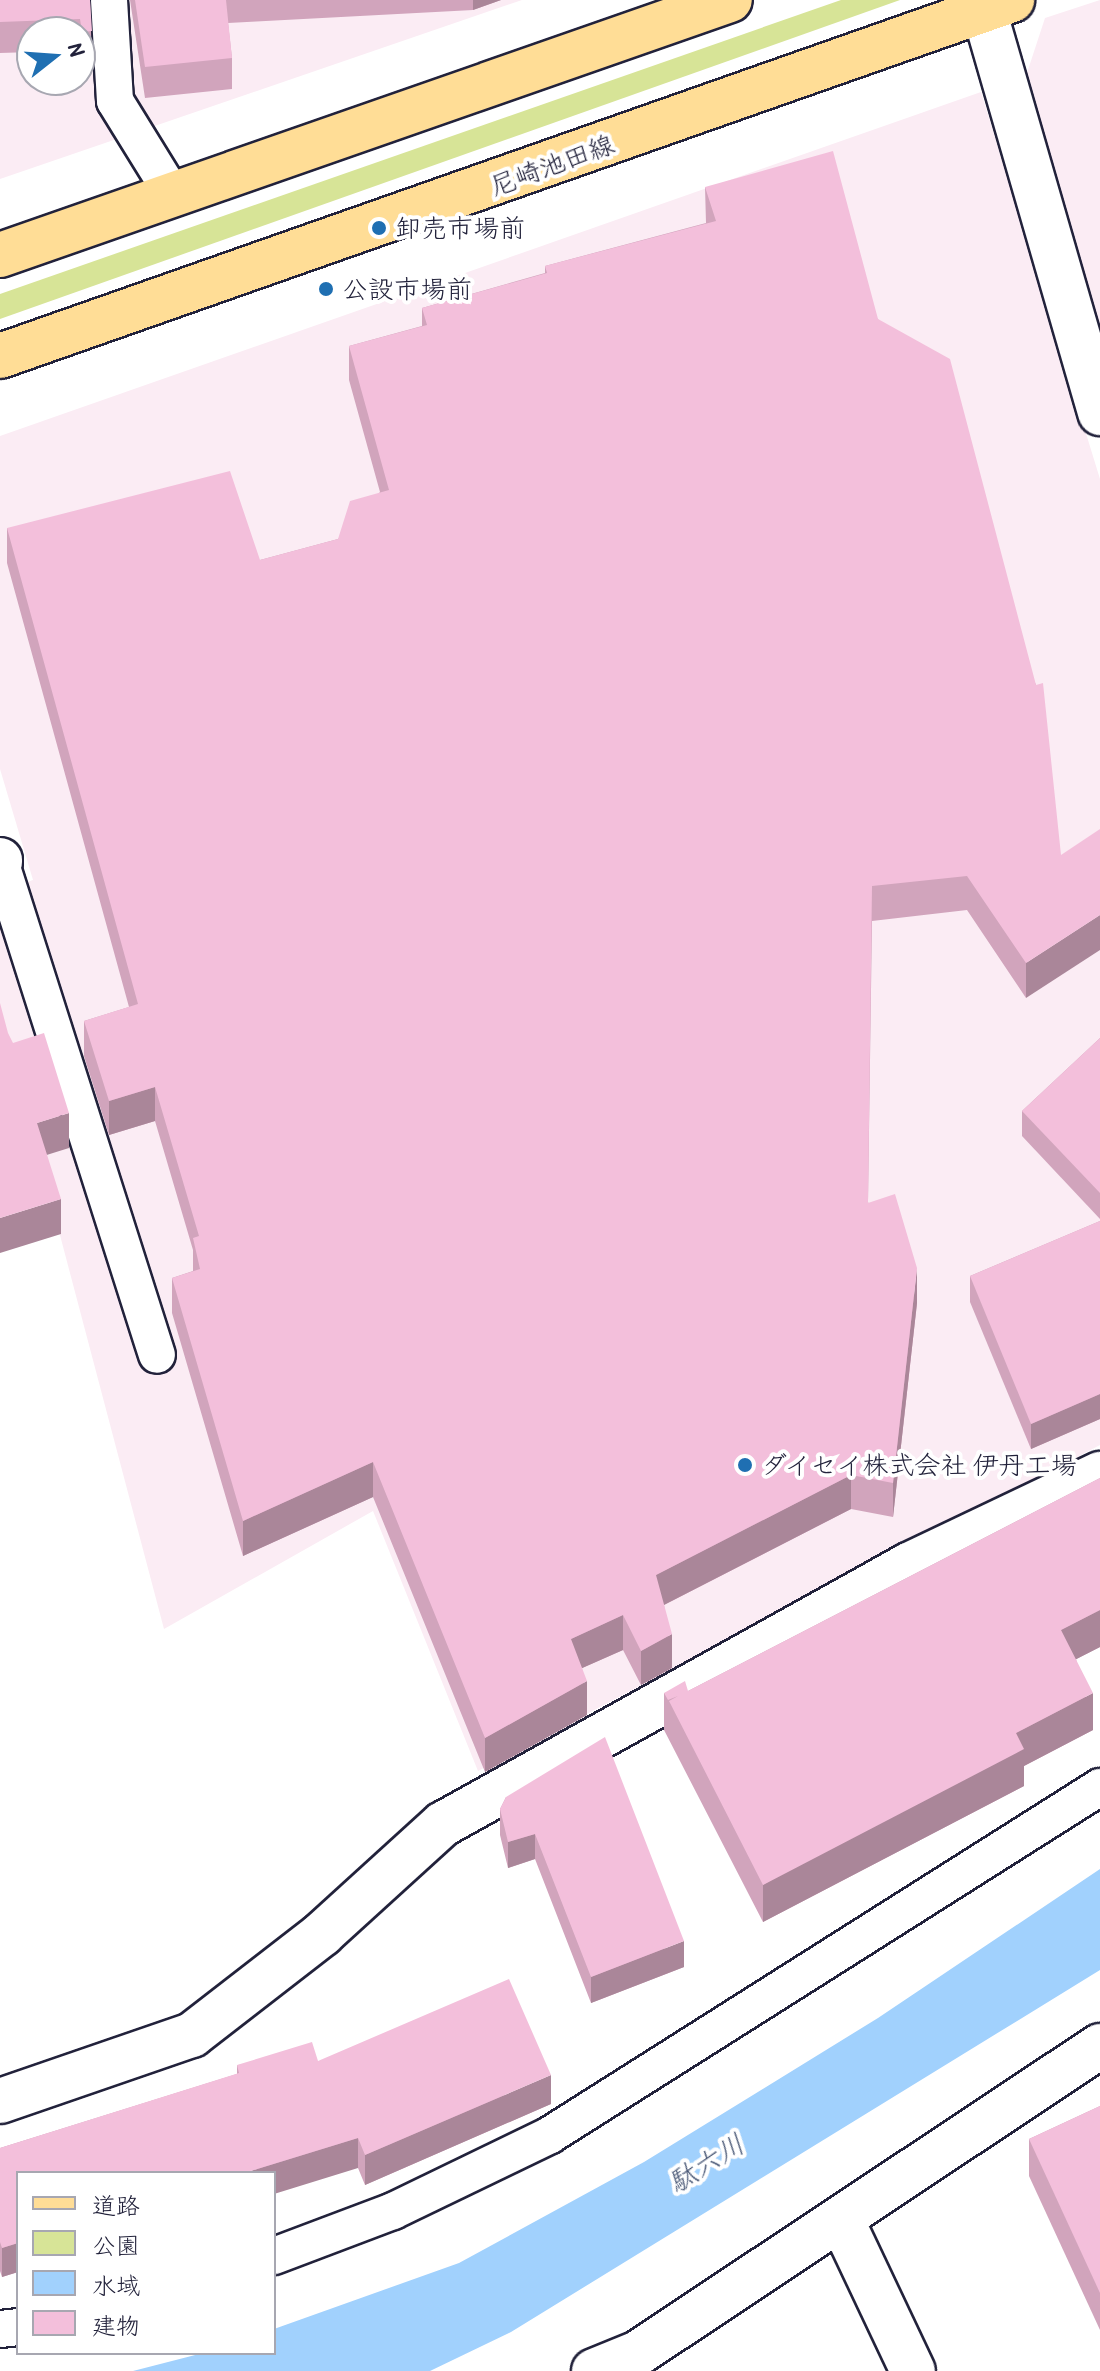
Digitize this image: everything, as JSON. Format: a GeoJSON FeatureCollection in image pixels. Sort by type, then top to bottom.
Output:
{"type":"FeatureCollection","features":[{"type":"Feature","properties":{"kind":"main road"},"geometry":{"type":"LineString","coordinates":[[0,255],[730,0]]}},
{"type":"Feature","properties":{"kind":"main road","name":"尼崎池田線"},"geometry":{"type":"LineString","coordinates":[[0,356],[991,3]]}},
{"type":"Feature","properties":{"kind":"street"},"geometry":{"type":"LineString","coordinates":[[991,3],[1100,413]]}},
{"type":"Feature","properties":{"kind":"street"},"geometry":{"type":"LineString","coordinates":[[0,2101],[192,2035],[322,1934],[443,1824],[909,1565],[1100,1474]]}},
{"type":"Feature","properties":{"kind":"street"},"geometry":{"type":"LineString","coordinates":[[594,2371],[642,2362],[842,2221],[1100,2046]]}},
{"type":"Feature","properties":{"kind":"street"},"geometry":{"type":"LineString","coordinates":[[842,2221],[913,2371]]}},
{"type":"Feature","properties":{"kind":"lane"},"geometry":{"type":"LineString","coordinates":[[109,0],[115,101],[173,195]]}},
{"type":"Feature","properties":{"kind":"lane"},"geometry":{"type":"LineString","coordinates":[[0,861],[157,1355]]}},
{"type":"Feature","properties":{"kind":"lane"},"geometry":{"type":"LineString","coordinates":[[276,2255],[393,2211],[550,2135],[1100,1787]]}},
{"type":"Feature","properties":{"kind":"shaded area"},"geometry":{"type":"Polygon","coordinates":[[[0,0],[522,0],[0,179],[0,0]]]}},
{"type":"Feature","properties":{"kind":"shaded area"},"geometry":{"type":"Polygon","coordinates":[[[1100,0],[1100,332],[1025,79],[1045,18],[1100,0]]]}},
{"type":"Feature","properties":{"kind":"shaded area"},"geometry":{"type":"Polygon","coordinates":[[[981,92],[1100,479],[1100,1445],[478,1771],[373,1511],[164,1629],[0,1008],[0,891],[33,880],[0,769],[0,436],[981,92]]]}},
{"type":"Feature","properties":{"kind":"green space"},"geometry":{"type":"Polygon","coordinates":[[[841,0],[900,0],[0,319],[0,294],[841,0]]]}},
{"type":"Feature","properties":{"kind":"water","name":"駄六川"},"geometry":{"type":"Polygon","coordinates":[[[1100,1869],[1100,1970],[511,2332],[430,2371],[133,2371],[195,2355],[276,2355],[276,2328],[459,2263],[644,2162],[878,2018],[1100,1869]]]}},
{"type":"Feature","properties":{"kind":"building"},"geometry":{"type":"Polygon","coordinates":[[[0,0],[90,0],[91,16],[16,16],[16,21],[0,22],[0,0]]]}},
{"type":"Feature","properties":{"kind":"building"},"geometry":{"type":"Polygon","coordinates":[[[135,0],[226,0],[232,58],[145,67],[135,0]]]}},
{"type":"Feature","properties":{"kind":"building"},"geometry":{"type":"Polygon","coordinates":[[[833,151],[878,319],[950,359],[1036,685],[1043,683],[1061,855],[1100,829],[1100,915],[1026,963],[967,876],[872,886],[868,1203],[895,1194],[917,1268],[893,1483],[851,1475],[656,1575],[672,1634],[641,1651],[623,1615],[571,1639],[587,1681],[485,1738],[373,1462],[243,1521],[172,1278],[200,1269],[193,1238],[199,1236],[155,1087],[109,1101],[84,1021],[138,1004],[7,528],[230,471],[260,560],[338,539],[350,501],[389,490],[349,346],[427,325],[422,308],[547,273],[545,266],[716,221],[705,187],[833,151]]]}},
{"type":"Feature","properties":{"kind":"building"},"geometry":{"type":"Polygon","coordinates":[[[0,1003],[13,1043],[44,1033],[69,1113],[37,1123],[61,1199],[0,1218],[0,1003]]]}},
{"type":"Feature","properties":{"kind":"building"},"geometry":{"type":"Polygon","coordinates":[[[1100,1038],[1100,1193],[1022,1111],[1100,1038]]]}},
{"type":"Feature","properties":{"kind":"building"},"geometry":{"type":"Polygon","coordinates":[[[1100,1221],[1100,1394],[1031,1424],[970,1276],[1100,1221]]]}},
{"type":"Feature","properties":{"kind":"building"},"geometry":{"type":"Polygon","coordinates":[[[1100,1478],[1100,1610],[1061,1630],[1093,1693],[1016,1733],[1024,1749],[763,1885],[669,1701],[678,1696],[668,1700],[664,1693],[685,1681],[688,1691],[1100,1478]]]}},
{"type":"Feature","properties":{"kind":"building"},"geometry":{"type":"Polygon","coordinates":[[[605,1737],[684,1941],[591,1977],[535,1834],[508,1842],[500,1809],[506,1797],[605,1737]]]}},
{"type":"Feature","properties":{"kind":"building"},"geometry":{"type":"Polygon","coordinates":[[[509,1979],[551,2075],[365,2155],[358,2138],[251,2171],[16,2171],[16,2244],[2,2248],[0,2148],[239,2073],[237,2065],[312,2042],[318,2061],[509,1979]]]}},
{"type":"Feature","properties":{"kind":"building"},"geometry":{"type":"Polygon","coordinates":[[[1100,2106],[1100,2293],[1029,2139],[1100,2106]]]}},
{"type":"Feature","properties":{"kind":"place","name":"卸売市場前"},"geometry":{"type":"Point","coordinates":[379,228]}},
{"type":"Feature","properties":{"kind":"place","name":"公設市場前"},"geometry":{"type":"Point","coordinates":[326,289]}},
{"type":"Feature","properties":{"kind":"place","name":"ダイセイ株式会社 伊丹工場"},"geometry":{"type":"Point","coordinates":[745,1465]}}]}
